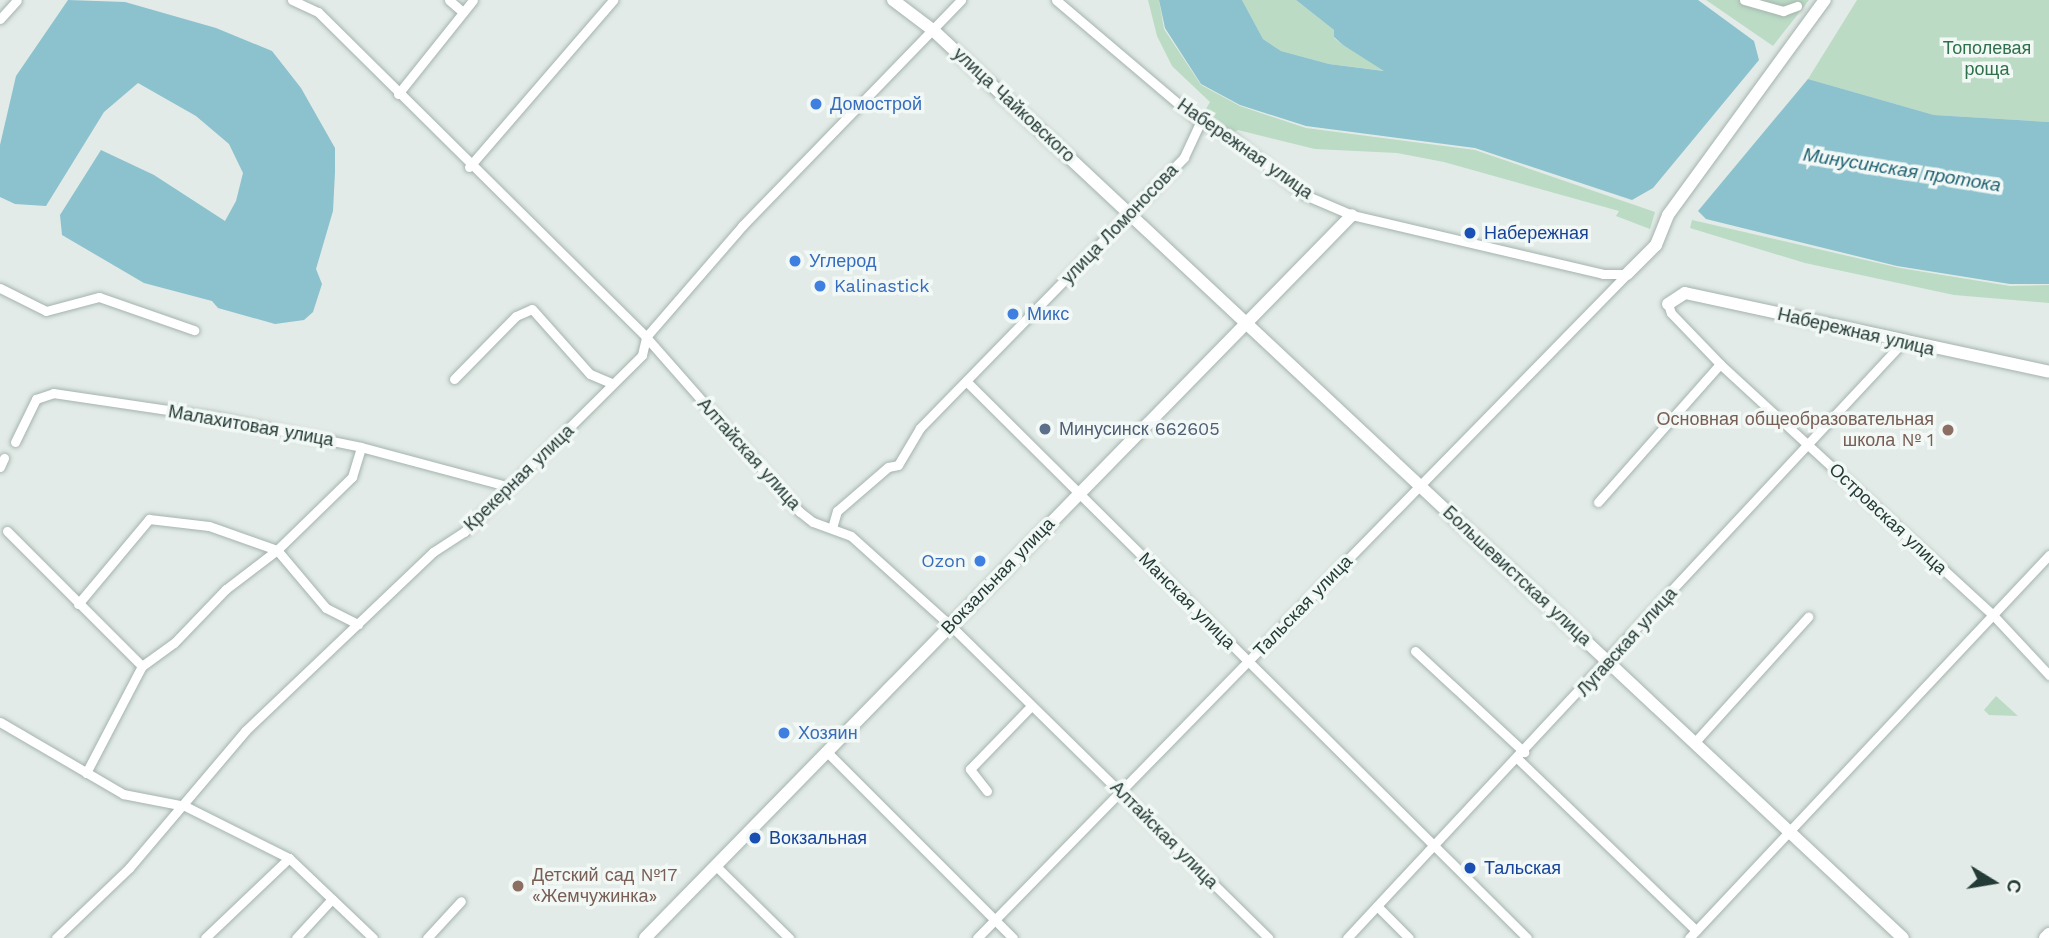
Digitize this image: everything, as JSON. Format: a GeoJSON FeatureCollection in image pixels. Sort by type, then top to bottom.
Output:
{"type":"FeatureCollection","features":[{"type":"Feature","properties":{"kind":"street"},"geometry":{"type":"LineString","coordinates":[[0,19],[17,0]]}},
{"type":"Feature","properties":{"kind":"street","name":"Алтайская улица"},"geometry":{"type":"LineString","coordinates":[[292,0],[318,12],[469,167],[646,337],[783,494],[813,522],[851,536],[951,626],[1268,938]]}},
{"type":"Feature","properties":{"kind":"street"},"geometry":{"type":"LineString","coordinates":[[449,0],[463,12]]}},
{"type":"Feature","properties":{"kind":"street"},"geometry":{"type":"LineString","coordinates":[[398,94],[473,0]]}},
{"type":"Feature","properties":{"kind":"street"},"geometry":{"type":"LineString","coordinates":[[469,167],[613,0]]}},
{"type":"Feature","properties":{"kind":"street","name":"улица Чайковского"},"geometry":{"type":"LineString","coordinates":[[892,0],[934,31],[1131,215]]}},
{"type":"Feature","properties":{"kind":"street","name":"Крекерная улица"},"geometry":{"type":"LineString","coordinates":[[56,938],[130,868],[185,806],[245,731],[358,624],[510,487],[611,383],[642,355],[646,337],[797,167],[934,31],[961,0]]}},
{"type":"Feature","properties":{"kind":"street","name":"Набережная улица"},"geometry":{"type":"LineString","coordinates":[[1056,0],[1200,122],[1229,135],[1305,195],[1352,215],[1603,274],[1627,274]]}},
{"type":"Feature","properties":{"kind":"street"},"geometry":{"type":"LineString","coordinates":[[1744,0],[1783,11],[1797,6]]}},
{"type":"Feature","properties":{"kind":"street"},"geometry":{"type":"LineString","coordinates":[[1627,274],[1656,245],[1668,215],[1825,0]]}},
{"type":"Feature","properties":{"kind":"street","name":"улица Ломоносова"},"geometry":{"type":"LineString","coordinates":[[832,528],[837,511],[887,467],[898,465],[920,428],[1131,215],[1184,157],[1200,122]]}},
{"type":"Feature","properties":{"kind":"street","name":"Большевистская улица"},"geometry":{"type":"LineString","coordinates":[[1131,215],[1903,938]]}},
{"type":"Feature","properties":{"kind":"street","name":"Вокзальная улица"},"geometry":{"type":"LineString","coordinates":[[646,938],[1244,322],[1352,215]]}},
{"type":"Feature","properties":{"kind":"street"},"geometry":{"type":"LineString","coordinates":[[1603,274],[1610,291]]}},
{"type":"Feature","properties":{"kind":"street","name":"Тальская улица"},"geometry":{"type":"LineString","coordinates":[[977,938],[1627,274]]}},
{"type":"Feature","properties":{"kind":"street"},"geometry":{"type":"LineString","coordinates":[[0,288],[46,311],[99,297],[194,330]]}},
{"type":"Feature","properties":{"kind":"street","name":"Набережная улица"},"geometry":{"type":"LineString","coordinates":[[1668,304],[1685,293],[1902,343],[2049,372]]}},
{"type":"Feature","properties":{"kind":"street","name":"Островская улица"},"geometry":{"type":"LineString","coordinates":[[1668,304],[1671,313],[1720,364],[1994,616],[2049,675]]}},
{"type":"Feature","properties":{"kind":"street"},"geometry":{"type":"LineString","coordinates":[[454,379],[516,316],[532,309],[590,374],[611,383]]}},
{"type":"Feature","properties":{"kind":"street","name":"Лугавская улица"},"geometry":{"type":"LineString","coordinates":[[1347,938],[1609,663],[1806,444],[1902,343]]}},
{"type":"Feature","properties":{"kind":"street"},"geometry":{"type":"LineString","coordinates":[[1598,502],[1720,364]]}},
{"type":"Feature","properties":{"kind":"street","name":"Манская улица"},"geometry":{"type":"LineString","coordinates":[[967,382],[1527,938]]}},
{"type":"Feature","properties":{"kind":"street","name":"Малахитовая улица"},"geometry":{"type":"LineString","coordinates":[[15,442],[36,399],[53,393],[215,417],[361,447],[510,487]]}},
{"type":"Feature","properties":{"kind":"street"},"geometry":{"type":"LineString","coordinates":[[86,773],[142,666],[174,643],[226,589],[277,550],[352,477],[361,447]]}},
{"type":"Feature","properties":{"kind":"street"},"geometry":{"type":"LineString","coordinates":[[78,604],[149,519],[209,526],[277,550],[327,608],[358,624]]}},
{"type":"Feature","properties":{"kind":"street"},"geometry":{"type":"LineString","coordinates":[[7,531],[142,666]]}},
{"type":"Feature","properties":{"kind":"street"},"geometry":{"type":"LineString","coordinates":[[1689,938],[2049,555]]}},
{"type":"Feature","properties":{"kind":"street"},"geometry":{"type":"LineString","coordinates":[[1695,742],[1808,617]]}},
{"type":"Feature","properties":{"kind":"street"},"geometry":{"type":"LineString","coordinates":[[1415,651],[1696,930]]}},
{"type":"Feature","properties":{"kind":"street"},"geometry":{"type":"LineString","coordinates":[[987,791],[970,769],[1031,706]]}},
{"type":"Feature","properties":{"kind":"street"},"geometry":{"type":"LineString","coordinates":[[0,722],[123,794],[185,806],[289,858],[373,938]]}},
{"type":"Feature","properties":{"kind":"street"},"geometry":{"type":"LineString","coordinates":[[827,752],[1013,938]]}},
{"type":"Feature","properties":{"kind":"street"},"geometry":{"type":"LineString","coordinates":[[205,938],[289,858]]}},
{"type":"Feature","properties":{"kind":"street"},"geometry":{"type":"LineString","coordinates":[[716,866],[789,938]]}},
{"type":"Feature","properties":{"kind":"street"},"geometry":{"type":"LineString","coordinates":[[296,938],[332,899]]}},
{"type":"Feature","properties":{"kind":"street"},"geometry":{"type":"LineString","coordinates":[[427,938],[461,901]]}},
{"type":"Feature","properties":{"kind":"street"},"geometry":{"type":"LineString","coordinates":[[1377,906],[1409,938]]}},
{"type":"Feature","properties":{"kind":"green space"},"geometry":{"type":"Polygon","coordinates":[[[1148,0],[1159,0],[1164,29],[1201,85],[1240,106],[1306,128],[1475,150],[1655,212],[1650,229],[1616,216],[1619,211],[1444,162],[1397,153],[1315,149],[1238,130],[1232,133],[1202,116],[1210,102],[1172,66],[1157,36],[1148,0]]]}},
{"type":"Feature","properties":{"kind":"green space"},"geometry":{"type":"Polygon","coordinates":[[[1242,0],[1296,0],[1334,30],[1334,38],[1386,71],[1329,64],[1281,51],[1263,39],[1242,0]]]}},
{"type":"Feature","properties":{"kind":"green space"},"geometry":{"type":"Polygon","coordinates":[[[1706,0],[1809,0],[1773,46],[1706,0]]]}},
{"type":"Feature","properties":{"kind":"green space","name":"Тополевая роща"},"geometry":{"type":"Polygon","coordinates":[[[1857,0],[2049,0],[2049,122],[1934,115],[1808,79],[1857,0]]]}},
{"type":"Feature","properties":{"kind":"green space"},"geometry":{"type":"Polygon","coordinates":[[[1692,220],[1900,268],[2010,286],[2049,285],[2049,303],[1954,295],[1805,263],[1690,228],[1692,220]]]}},
{"type":"Feature","properties":{"kind":"green space"},"geometry":{"type":"Polygon","coordinates":[[[1996,696],[2018,716],[1989,715],[1984,710],[1996,696]]]}},
{"type":"Feature","properties":{"kind":"water"},"geometry":{"type":"Polygon","coordinates":[[[68,0],[125,2],[216,28],[272,51],[301,88],[335,148],[333,211],[316,269],[322,284],[313,312],[304,320],[275,324],[218,308],[212,301],[144,283],[62,235],[60,215],[101,150],[154,175],[225,221],[236,201],[243,173],[229,144],[196,116],[138,83],[104,112],[46,206],[15,204],[0,197],[0,145],[16,76],[68,0]]]}},
{"type":"Feature","properties":{"kind":"water"},"geometry":{"type":"Polygon","coordinates":[[[1159,0],[1242,0],[1263,39],[1281,51],[1329,64],[1384,71],[1343,45],[1334,37],[1334,30],[1296,0],[1698,0],[1754,41],[1759,60],[1653,188],[1632,200],[1475,148],[1306,126],[1240,105],[1201,84],[1165,28],[1159,0]]]}},
{"type":"Feature","properties":{"kind":"water","name":"Минусинская протока"},"geometry":{"type":"Polygon","coordinates":[[[1808,79],[1934,115],[2049,122],[2049,284],[2010,284],[1897,266],[1706,219],[1698,211],[1808,79]]]}},
{"type":"Feature","properties":{"kind":"place","name":"Домострой"},"geometry":{"type":"Point","coordinates":[816,104]}},
{"type":"Feature","properties":{"kind":"place","name":"Набережная"},"geometry":{"type":"Point","coordinates":[1470,233]}},
{"type":"Feature","properties":{"kind":"place","name":"Углерод"},"geometry":{"type":"Point","coordinates":[795,261]}},
{"type":"Feature","properties":{"kind":"place","name":"Kalinastick"},"geometry":{"type":"Point","coordinates":[820,286]}},
{"type":"Feature","properties":{"kind":"place","name":"Микс"},"geometry":{"type":"Point","coordinates":[1013,314]}},
{"type":"Feature","properties":{"kind":"place","name":"Минусинск 662605"},"geometry":{"type":"Point","coordinates":[1045,429]}},
{"type":"Feature","properties":{"kind":"place","name":"Основная общеобразовательная школа № 1"},"geometry":{"type":"Point","coordinates":[1948,430]}},
{"type":"Feature","properties":{"kind":"place","name":"Ozon"},"geometry":{"type":"Point","coordinates":[980,561]}},
{"type":"Feature","properties":{"kind":"place","name":"Хозяин"},"geometry":{"type":"Point","coordinates":[784,733]}},
{"type":"Feature","properties":{"kind":"place","name":"Вокзальная"},"geometry":{"type":"Point","coordinates":[755,838]}},
{"type":"Feature","properties":{"kind":"place","name":"Тальская"},"geometry":{"type":"Point","coordinates":[1470,868]}},
{"type":"Feature","properties":{"kind":"place","name":"Детский сад №17 «Жемчужинка»"},"geometry":{"type":"Point","coordinates":[518,886]}}]}
